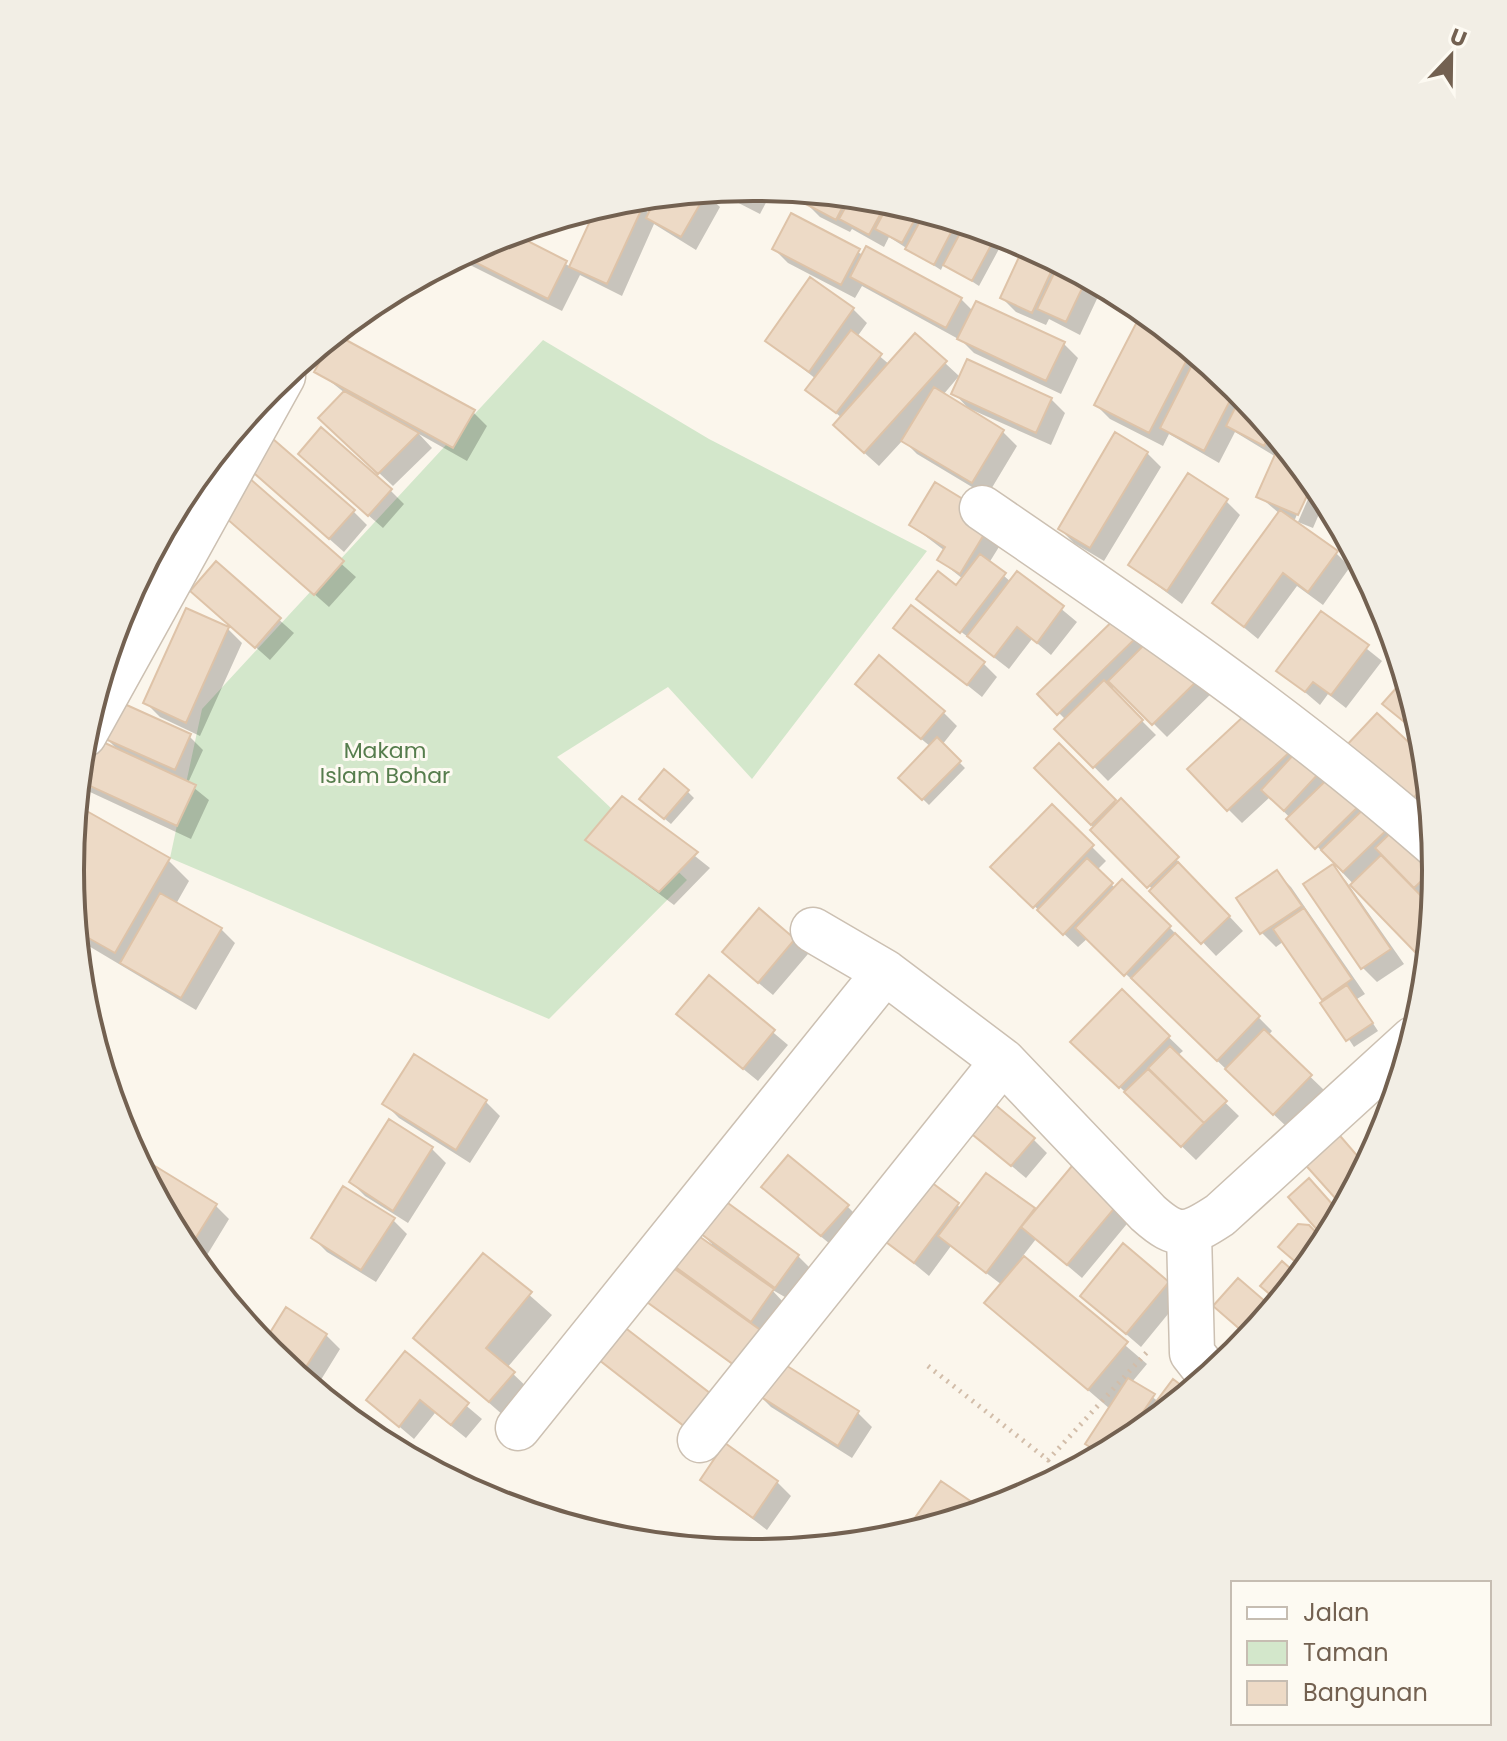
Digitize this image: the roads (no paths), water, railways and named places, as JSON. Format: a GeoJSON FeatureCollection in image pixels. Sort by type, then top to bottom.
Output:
{"type":"FeatureCollection","features":[{"type":"Feature","properties":{"kind":"street"},"geometry":{"type":"LineString","coordinates":[[125,642],[144,598],[249,430]]}},
{"type":"Feature","properties":{"kind":"street"},"geometry":{"type":"LineString","coordinates":[[982,508],[1207,662],[1339,761],[1422,834]]}},
{"type":"Feature","properties":{"kind":"street"},"geometry":{"type":"LineString","coordinates":[[813,930],[885,972],[1003,1061],[1148,1213],[1170,1230],[1189,1233],[1220,1215],[1397,1054]]}},
{"type":"Feature","properties":{"kind":"street"},"geometry":{"type":"LineString","coordinates":[[518,1428],[885,972]]}},
{"type":"Feature","properties":{"kind":"street"},"geometry":{"type":"LineString","coordinates":[[700,1440],[1003,1061]]}},
{"type":"Feature","properties":{"kind":"street"},"geometry":{"type":"LineString","coordinates":[[1189,1233],[1192,1353],[1203,1367]]}},
{"type":"Feature","properties":{"kind":"park label","name":"Makam Islam Bohar"},"geometry":{"type":"Point","coordinates":[385,762]}}]}
